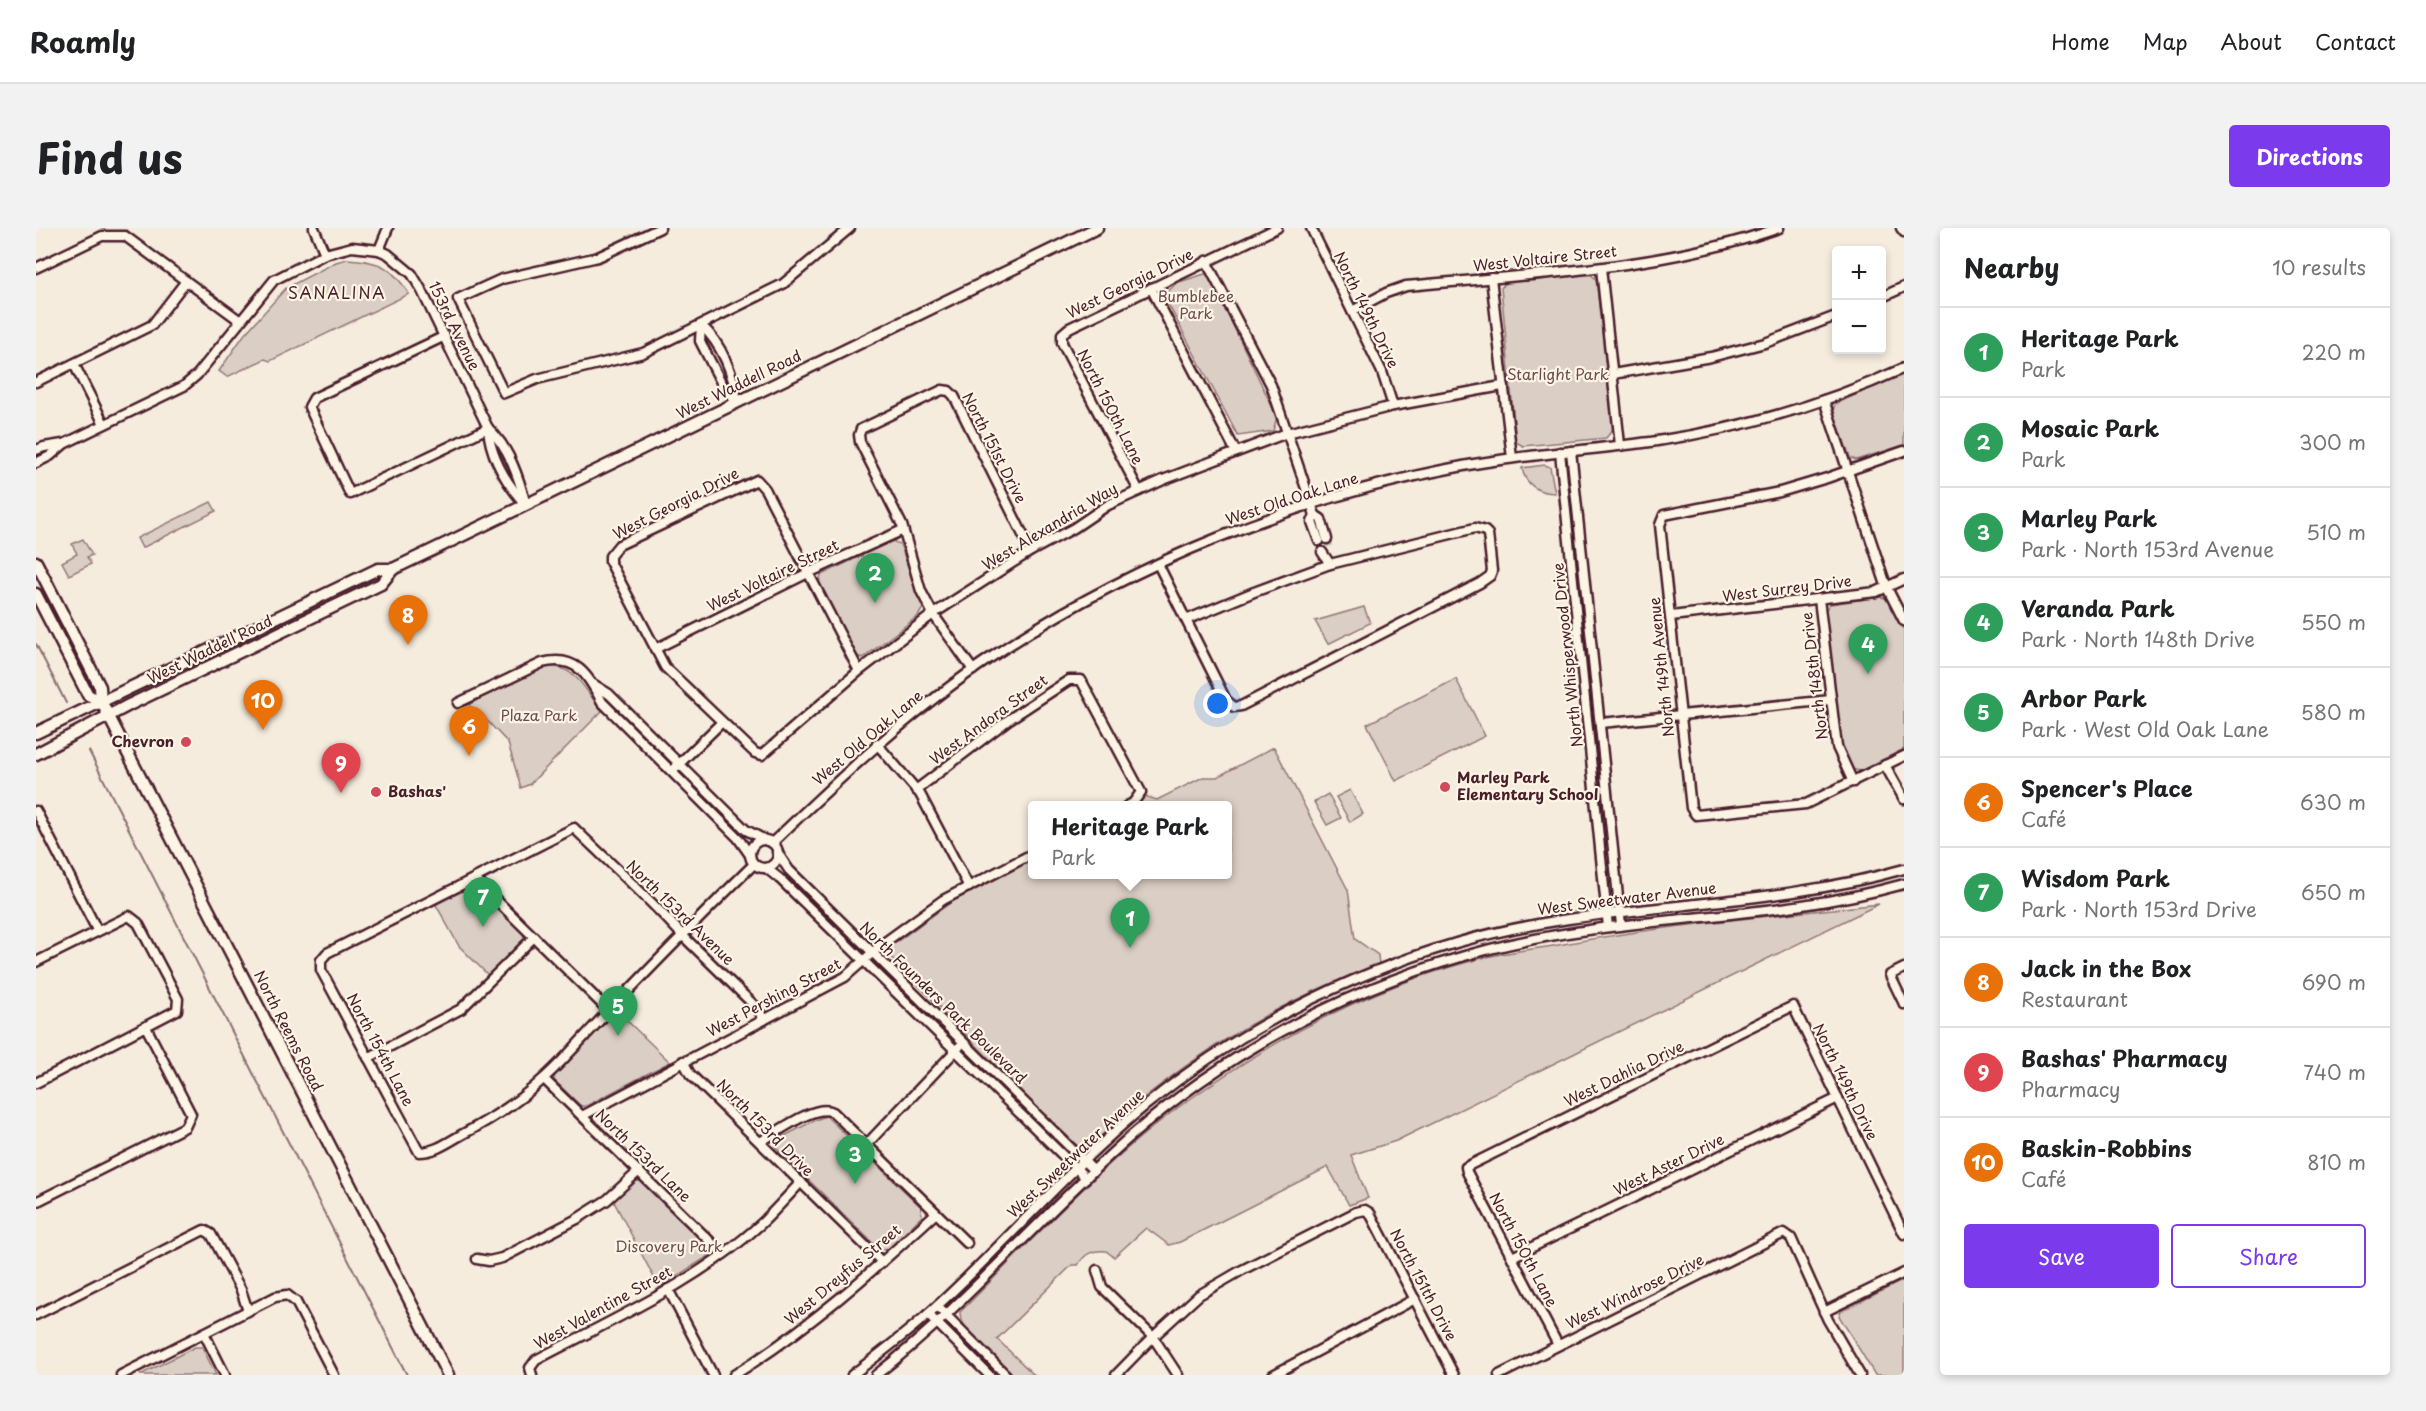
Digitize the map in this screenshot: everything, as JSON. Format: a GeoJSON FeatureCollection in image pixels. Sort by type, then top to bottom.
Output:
{"type":"FeatureCollection","features":[{"type":"Feature","properties":{"kind":"main road","name":"West Waddell Road"},"geometry":{"type":"LineString","coordinates":[[36,754],[109,716],[381,584],[393,569],[1097,228]]}},
{"type":"Feature","properties":{"kind":"main road","name":"North Reems Road"},"geometry":{"type":"LineString","coordinates":[[36,562],[100,687],[101,701],[448,1375]]}},
{"type":"Feature","properties":{"kind":"main road","name":"West Waddell Road"},"geometry":{"type":"LineString","coordinates":[[36,734],[378,569],[393,569]]}},
{"type":"Feature","properties":{"kind":"main road"},"geometry":{"type":"LineString","coordinates":[[250,647],[278,624],[327,600],[338,588]]}},
{"type":"Feature","properties":{"kind":"main road","name":"North Reems Road"},"geometry":{"type":"LineString","coordinates":[[36,594],[88,695],[101,701]]}},
{"type":"Feature","properties":{"kind":"street"},"geometry":{"type":"LineString","coordinates":[[314,228],[325,254]]}},
{"type":"Feature","properties":{"kind":"street"},"geometry":{"type":"LineString","coordinates":[[36,463],[50,456],[64,444],[190,382],[274,280],[325,254],[352,247],[379,250],[388,228]]}},
{"type":"Feature","properties":{"kind":"street"},"geometry":{"type":"LineString","coordinates":[[660,228],[649,230],[598,257],[502,279],[458,299],[504,393],[537,379],[644,352],[701,325],[783,284],[850,228]]}},
{"type":"Feature","properties":{"kind":"street","name":"West Georgia Drive"},"geometry":{"type":"LineString","coordinates":[[1062,334],[1069,328],[1277,228]]}},
{"type":"Feature","properties":{"kind":"street","name":"North 149th Drive"},"geometry":{"type":"LineString","coordinates":[[1311,228],[1382,372],[1393,406]]}},
{"type":"Feature","properties":{"kind":"street","name":"West Voltaire Street"},"geometry":{"type":"LineString","coordinates":[[1352,311],[1386,293],[1406,286],[1601,268],[1701,250],[1779,228]]}},
{"type":"Feature","properties":{"kind":"street"},"geometry":{"type":"LineString","coordinates":[[1901,228],[1904,232]]}},
{"type":"Feature","properties":{"kind":"street"},"geometry":{"type":"LineString","coordinates":[[36,268],[102,236],[125,236],[239,320]]}},
{"type":"Feature","properties":{"kind":"street","name":"153rd Avenue"},"geometry":{"type":"LineString","coordinates":[[379,250],[396,259],[412,274],[445,336],[488,428],[489,442],[509,484],[526,505]]}},
{"type":"Feature","properties":{"kind":"street"},"geometry":{"type":"LineString","coordinates":[[1206,261],[1271,385],[1311,504],[1314,515],[1312,522],[1322,538]]}},
{"type":"Feature","properties":{"kind":"street"},"geometry":{"type":"LineString","coordinates":[[1601,268],[1620,445]]}},
{"type":"Feature","properties":{"kind":"street"},"geometry":{"type":"LineString","coordinates":[[1491,278],[1512,458]]}},
{"type":"Feature","properties":{"kind":"street"},"geometry":{"type":"LineString","coordinates":[[36,382],[152,325],[186,281]]}},
{"type":"Feature","properties":{"kind":"street"},"geometry":{"type":"LineString","coordinates":[[1886,295],[1904,287]]}},
{"type":"Feature","properties":{"kind":"street"},"geometry":{"type":"LineString","coordinates":[[1151,288],[1236,452]]}},
{"type":"Feature","properties":{"kind":"street"},"geometry":{"type":"LineString","coordinates":[[1613,374],[1711,357],[1765,343],[1832,318]]}},
{"type":"Feature","properties":{"kind":"street"},"geometry":{"type":"LineString","coordinates":[[701,325],[712,335],[735,381],[738,402]]}},
{"type":"Feature","properties":{"kind":"street"},"geometry":{"type":"LineString","coordinates":[[701,325],[700,340],[724,387],[738,402]]}},
{"type":"Feature","properties":{"kind":"street","name":"North 150th Lane"},"geometry":{"type":"LineString","coordinates":[[1062,334],[1062,343],[1139,491]]}},
{"type":"Feature","properties":{"kind":"street"},"geometry":{"type":"LineString","coordinates":[[445,336],[314,398],[309,407],[350,494],[488,428]]}},
{"type":"Feature","properties":{"kind":"street"},"geometry":{"type":"LineString","coordinates":[[74,364],[104,424]]}},
{"type":"Feature","properties":{"kind":"street","name":"West Old Oak Lane"},"geometry":{"type":"LineString","coordinates":[[769,842],[878,744],[973,670],[1091,598],[1158,564],[1223,536],[1311,504],[1434,472],[1512,458],[1676,438],[1728,427],[1799,409],[1904,368]]}},
{"type":"Feature","properties":{"kind":"street","name":"West Alexandria Way"},"geometry":{"type":"LineString","coordinates":[[722,722],[755,753],[762,755],[859,671],[933,614],[1031,550],[1074,528],[1108,505],[1139,491],[1288,433],[1393,406],[1502,386]]}},
{"type":"Feature","properties":{"kind":"street","name":"North 151st Drive"},"geometry":{"type":"LineString","coordinates":[[903,530],[859,435],[861,429],[942,390],[949,391],[954,396],[1031,550]]}},
{"type":"Feature","properties":{"kind":"street"},"geometry":{"type":"LineString","coordinates":[[1824,400],[1887,588],[1904,621]]}},
{"type":"Feature","properties":{"kind":"street"},"geometry":{"type":"LineString","coordinates":[[36,450],[64,444]]}},
{"type":"Feature","properties":{"kind":"street","name":"North Whisperwood Drive"},"geometry":{"type":"LineString","coordinates":[[1572,451],[1621,925]]}},
{"type":"Feature","properties":{"kind":"street"},"geometry":{"type":"LineString","coordinates":[[1848,471],[1904,451]]}},
{"type":"Feature","properties":{"kind":"street","name":"North Whisperwood Drive"},"geometry":{"type":"LineString","coordinates":[[1560,452],[1608,927]]}},
{"type":"Feature","properties":{"kind":"street","name":"North 149th Avenue"},"geometry":{"type":"LineString","coordinates":[[1848,471],[1780,492],[1664,515],[1660,525],[1691,808],[1696,815],[1806,804],[1852,782]]}},
{"type":"Feature","properties":{"kind":"street","name":"West Georgia Drive"},"geometry":{"type":"LineString","coordinates":[[655,649],[610,562],[610,555],[619,545],[757,480],[765,489],[808,573]]}},
{"type":"Feature","properties":{"kind":"street"},"geometry":{"type":"LineString","coordinates":[[1158,564],[1186,620],[1226,700],[1234,707],[1241,706],[1480,583],[1492,571],[1488,534],[1474,528],[1327,555],[1254,592],[1186,620]]}},
{"type":"Feature","properties":{"kind":"street"},"geometry":{"type":"LineString","coordinates":[[903,530],[921,591],[933,614],[973,670]]}},
{"type":"Feature","properties":{"kind":"street","name":"West Voltaire Street"},"geometry":{"type":"LineString","coordinates":[[655,649],[808,573],[903,530]]}},
{"type":"Feature","properties":{"kind":"street"},"geometry":{"type":"LineString","coordinates":[[808,573],[859,671]]}},
{"type":"Feature","properties":{"kind":"street","name":"West Surrey Drive"},"geometry":{"type":"LineString","coordinates":[[1671,616],[1876,592],[1904,579]]}},
{"type":"Feature","properties":{"kind":"street","name":"North 148th Drive"},"geometry":{"type":"LineString","coordinates":[[1819,599],[1837,747],[1852,782]]}},
{"type":"Feature","properties":{"kind":"street"},"geometry":{"type":"LineString","coordinates":[[655,649],[665,667],[722,722],[672,772]]}},
{"type":"Feature","properties":{"kind":"street"},"geometry":{"type":"LineString","coordinates":[[458,703],[542,663],[552,660],[574,664],[592,684],[602,702],[738,838],[754,864],[766,868],[773,864],[777,852],[769,842],[746,830],[609,694],[592,684]]}},
{"type":"Feature","properties":{"kind":"street","name":"West Andora Street"},"geometry":{"type":"LineString","coordinates":[[916,790],[1008,720],[1069,680],[1081,680],[1141,792],[1134,801]]}},
{"type":"Feature","properties":{"kind":"street"},"geometry":{"type":"LineString","coordinates":[[1601,723],[1831,700]]}},
{"type":"Feature","properties":{"kind":"street"},"geometry":{"type":"LineString","coordinates":[[878,744],[920,794],[969,887]]}},
{"type":"Feature","properties":{"kind":"street"},"geometry":{"type":"LineString","coordinates":[[1852,782],[1904,756]]}},
{"type":"Feature","properties":{"kind":"street"},"geometry":{"type":"LineString","coordinates":[[1885,765],[1904,799]]}},
{"type":"Feature","properties":{"kind":"street"},"geometry":{"type":"LineString","coordinates":[[36,811],[97,930]]}},
{"type":"Feature","properties":{"kind":"street","name":"North 153rd Avenue"},"geometry":{"type":"LineString","coordinates":[[475,879],[574,828],[758,1009],[764,1020]]}},
{"type":"Feature","properties":{"kind":"street"},"geometry":{"type":"LineString","coordinates":[[750,855],[754,844],[769,842]]}},
{"type":"Feature","properties":{"kind":"street","name":"North Founders Park Boulevard"},"geometry":{"type":"LineString","coordinates":[[777,852],[785,866],[1094,1171]]}},
{"type":"Feature","properties":{"kind":"street","name":"West Pershing Street"},"geometry":{"type":"LineString","coordinates":[[582,1116],[845,977],[924,914],[1028,856]]}},
{"type":"Feature","properties":{"kind":"street"},"geometry":{"type":"LineString","coordinates":[[544,1079],[754,864]]}},
{"type":"Feature","properties":{"kind":"street","name":"North Founders Park Boulevard"},"geometry":{"type":"LineString","coordinates":[[766,868],[780,879],[1086,1178]]}},
{"type":"Feature","properties":{"kind":"street","name":"West Sweetwater Avenue"},"geometry":{"type":"LineString","coordinates":[[852,1375],[937,1306],[1077,1167],[1145,1105],[1209,1059],[1272,1020],[1339,986],[1401,961],[1486,935],[1556,920],[1790,893],[1904,869]]}},
{"type":"Feature","properties":{"kind":"street"},"geometry":{"type":"LineString","coordinates":[[475,879],[609,1011]]}},
{"type":"Feature","properties":{"kind":"street","name":"North 154th Lane"},"geometry":{"type":"LineString","coordinates":[[475,879],[327,953],[321,960],[321,970],[419,1152],[430,1152],[478,1126],[515,1103],[544,1079]]}},
{"type":"Feature","properties":{"kind":"street","name":"West Sweetwater Avenue"},"geometry":{"type":"LineString","coordinates":[[876,1375],[938,1325],[1086,1178],[1151,1120],[1215,1073],[1281,1032],[1345,999],[1417,971],[1464,956],[1535,939],[1621,925],[1808,906],[1904,884]]}},
{"type":"Feature","properties":{"kind":"street"},"geometry":{"type":"LineString","coordinates":[[36,962],[129,916],[138,923],[178,999],[177,1010],[36,1083]]}},
{"type":"Feature","properties":{"kind":"street"},"geometry":{"type":"LineString","coordinates":[[368,1058],[461,1009],[534,937]]}},
{"type":"Feature","properties":{"kind":"street"},"geometry":{"type":"LineString","coordinates":[[1904,968],[1890,975],[1904,1004]]}},
{"type":"Feature","properties":{"kind":"street","name":"North 149th Drive"},"geometry":{"type":"LineString","coordinates":[[1793,1006],[1904,1234]]}},
{"type":"Feature","properties":{"kind":"street","name":"West Dahlia Drive"},"geometry":{"type":"LineString","coordinates":[[1466,1167],[1793,1006]]}},
{"type":"Feature","properties":{"kind":"street"},"geometry":{"type":"LineString","coordinates":[[36,1202],[185,1127],[191,1114],[146,1027]]}},
{"type":"Feature","properties":{"kind":"street"},"geometry":{"type":"LineString","coordinates":[[867,1144],[964,1042]]}},
{"type":"Feature","properties":{"kind":"street","name":"North 153rd Drive"},"geometry":{"type":"LineString","coordinates":[[683,1061],[690,1074],[882,1262]]}},
{"type":"Feature","properties":{"kind":"street","name":"North 153rd Lane"},"geometry":{"type":"LineString","coordinates":[[544,1079],[723,1254]]}},
{"type":"Feature","properties":{"kind":"street","name":"West Aster Drive"},"geometry":{"type":"LineString","coordinates":[[1512,1257],[1838,1098]]}},
{"type":"Feature","properties":{"kind":"street"},"geometry":{"type":"LineString","coordinates":[[760,1142],[815,1111],[826,1109],[833,1112],[968,1243]]}},
{"type":"Feature","properties":{"kind":"street","name":"North 150th Lane"},"geometry":{"type":"LineString","coordinates":[[1466,1167],[1558,1345]]}},
{"type":"Feature","properties":{"kind":"street"},"geometry":{"type":"LineString","coordinates":[[477,1259],[489,1261],[502,1258],[577,1219],[607,1200],[639,1171]]}},
{"type":"Feature","properties":{"kind":"street","name":"West Valentine Street"},"geometry":{"type":"LineString","coordinates":[[531,1371],[536,1360],[668,1289],[723,1254],[762,1222],[801,1182]]}},
{"type":"Feature","properties":{"kind":"street"},"geometry":{"type":"LineString","coordinates":[[1894,1212],[1904,1207]]}},
{"type":"Feature","properties":{"kind":"street","name":"North 151th Drive"},"geometry":{"type":"LineString","coordinates":[[1153,1337],[1199,1295],[1242,1269],[1356,1212],[1365,1210],[1370,1213],[1454,1375]]}},
{"type":"Feature","properties":{"kind":"street","name":"West Dreyfus Street"},"geometry":{"type":"LineString","coordinates":[[734,1375],[797,1333],[843,1297],[936,1213]]}},
{"type":"Feature","properties":{"kind":"street"},"geometry":{"type":"LineString","coordinates":[[36,1314],[204,1230],[211,1234],[241,1290],[248,1311]]}},
{"type":"Feature","properties":{"kind":"street","name":"West Windrose Drive"},"geometry":{"type":"LineString","coordinates":[[1498,1375],[1784,1233],[1791,1238],[1824,1312]]}},
{"type":"Feature","properties":{"kind":"street"},"geometry":{"type":"LineString","coordinates":[[1097,1270],[1102,1287],[1153,1337],[1178,1375]]}},
{"type":"Feature","properties":{"kind":"street"},"geometry":{"type":"LineString","coordinates":[[1860,1375],[1824,1312],[1904,1274]]}},
{"type":"Feature","properties":{"kind":"street"},"geometry":{"type":"LineString","coordinates":[[668,1289],[712,1375]]}},
{"type":"Feature","properties":{"kind":"street"},"geometry":{"type":"LineString","coordinates":[[121,1375],[275,1297],[286,1295],[296,1302],[334,1375]]}},
{"type":"Feature","properties":{"kind":"street"},"geometry":{"type":"LineString","coordinates":[[1273,1375],[1415,1299]]}},
{"type":"Feature","properties":{"kind":"street"},"geometry":{"type":"LineString","coordinates":[[937,1306],[1006,1375]]}},
{"type":"Feature","properties":{"kind":"street"},"geometry":{"type":"LineString","coordinates":[[928,1314],[989,1375]]}},
{"type":"Feature","properties":{"kind":"street"},"geometry":{"type":"LineString","coordinates":[[204,1333],[225,1375]]}},
{"type":"Feature","properties":{"kind":"street"},"geometry":{"type":"LineString","coordinates":[[1116,1375],[1153,1337]]}},
{"type":"Feature","properties":{"kind":"green space"},"geometry":{"type":"Polygon","coordinates":[[[347,259],[368,261],[384,267],[397,277],[409,294],[270,361],[265,359],[227,377],[219,371],[244,335],[286,288],[336,262],[347,259]]]}},
{"type":"Feature","properties":{"kind":"green space","name":"Bumblebee Park"},"geometry":{"type":"Polygon","coordinates":[[[1208,273],[1277,417],[1273,431],[1238,436],[1164,296],[1176,283],[1208,273]]]}},
{"type":"Feature","properties":{"kind":"green space","name":"Starlight Park"},"geometry":{"type":"Polygon","coordinates":[[[1590,274],[1596,279],[1613,429],[1606,438],[1523,446],[1516,442],[1501,288],[1506,282],[1590,274]]]}},
{"type":"Feature","properties":{"kind":"green space"},"geometry":{"type":"Polygon","coordinates":[[[1904,373],[1904,445],[1856,460],[1850,458],[1833,410],[1835,404],[1904,373]]]}},
{"type":"Feature","properties":{"kind":"green space"},"geometry":{"type":"Polygon","coordinates":[[[1545,465],[1550,467],[1555,493],[1534,487],[1526,479],[1522,468],[1545,465]]]}},
{"type":"Feature","properties":{"kind":"green space"},"geometry":{"type":"Polygon","coordinates":[[[211,502],[216,511],[142,548],[137,538],[211,502]]]}},
{"type":"Feature","properties":{"kind":"green space"},"geometry":{"type":"Polygon","coordinates":[[[83,539],[92,555],[87,557],[91,564],[69,575],[62,562],[77,554],[72,544],[83,539]]]}},
{"type":"Feature","properties":{"kind":"green space"},"geometry":{"type":"Polygon","coordinates":[[[892,541],[900,544],[923,608],[918,616],[863,658],[857,656],[819,583],[821,575],[892,541]]]}},
{"type":"Feature","properties":{"kind":"green space"},"geometry":{"type":"Polygon","coordinates":[[[1881,597],[1888,599],[1904,629],[1904,749],[1860,771],[1852,769],[1844,751],[1837,716],[1825,610],[1830,604],[1881,597]]]}},
{"type":"Feature","properties":{"kind":"green space"},"geometry":{"type":"Polygon","coordinates":[[[1364,607],[1370,623],[1328,644],[1315,621],[1364,607]]]}},
{"type":"Feature","properties":{"kind":"green space","name":"Plaza Park"},"geometry":{"type":"Polygon","coordinates":[[[548,666],[558,667],[574,675],[602,711],[530,784],[521,788],[508,743],[476,709],[470,713],[470,702],[548,666]]]}},
{"type":"Feature","properties":{"kind":"green space"},"geometry":{"type":"Polygon","coordinates":[[[1456,679],[1485,736],[1396,781],[1367,724],[1456,679]]]}},
{"type":"Feature","properties":{"kind":"green space"},"geometry":{"type":"Polygon","coordinates":[[[1274,747],[1348,890],[1355,939],[1378,955],[1379,965],[1319,989],[1234,1034],[1146,1096],[1090,1146],[1079,1147],[1032,1103],[890,956],[891,946],[953,901],[1028,862],[1028,879],[1232,879],[1232,801],[1139,801],[1144,796],[1157,800],[1203,777],[1217,777],[1274,747]]]}},
{"type":"Feature","properties":{"kind":"green space"},"geometry":{"type":"Polygon","coordinates":[[[1350,790],[1363,814],[1350,822],[1336,797],[1350,790]]]}},
{"type":"Feature","properties":{"kind":"green space"},"geometry":{"type":"Polygon","coordinates":[[[1328,794],[1341,818],[1327,825],[1314,802],[1328,794]]]}},
{"type":"Feature","properties":{"kind":"green space"},"geometry":{"type":"Polygon","coordinates":[[[471,886],[477,888],[523,932],[524,940],[489,976],[459,946],[435,903],[471,886]]]}},
{"type":"Feature","properties":{"kind":"green space"},"geometry":{"type":"Polygon","coordinates":[[[1879,904],[1396,1141],[1351,1155],[1368,1198],[1349,1205],[1328,1167],[1180,1242],[1169,1245],[1146,1228],[1114,1257],[1106,1251],[1090,1253],[1078,1265],[1072,1265],[997,1339],[1034,1375],[1014,1375],[981,1345],[961,1319],[960,1312],[1043,1229],[1100,1173],[1159,1122],[1223,1076],[1257,1055],[1326,1016],[1362,999],[1437,971],[1506,953],[1678,926],[1879,904]]]}},
{"type":"Feature","properties":{"kind":"green space"},"geometry":{"type":"Polygon","coordinates":[[[617,1011],[670,1062],[586,1106],[581,1106],[554,1080],[555,1074],[617,1011]]]}},
{"type":"Feature","properties":{"kind":"green space"},"geometry":{"type":"Polygon","coordinates":[[[826,1116],[921,1207],[922,1216],[887,1250],[879,1249],[776,1148],[775,1141],[826,1116]]]}},
{"type":"Feature","properties":{"kind":"green space","name":"Discovery Park"},"geometry":{"type":"Polygon","coordinates":[[[635,1181],[642,1181],[710,1248],[709,1256],[659,1287],[613,1200],[635,1181]]]}},
{"type":"Feature","properties":{"kind":"green space"},"geometry":{"type":"Polygon","coordinates":[[[1904,1280],[1904,1375],[1875,1375],[1839,1316],[1841,1311],[1904,1280]]]}},
{"type":"Feature","properties":{"kind":"green space"},"geometry":{"type":"Polygon","coordinates":[[[195,1347],[202,1347],[216,1375],[140,1375],[195,1347]]]}},
{"type":"Feature","properties":{"kind":"waterway"},"geometry":{"type":"LineString","coordinates":[[36,644],[66,703]]}},
{"type":"Feature","properties":{"kind":"waterway"},"geometry":{"type":"LineString","coordinates":[[89,751],[407,1375]]}},
{"type":"Feature","properties":{"kind":"tunnel"},"geometry":{"type":"LineString","coordinates":[[1327,539],[1330,549]]}},
{"type":"Feature","properties":{"kind":"place","name":"Mosaic Park"},"geometry":{"type":"Point","coordinates":[875,603]}},
{"type":"Feature","properties":{"kind":"place","name":"Jack in the Box"},"geometry":{"type":"Point","coordinates":[408,645]}},
{"type":"Feature","properties":{"kind":"place","name":"Veranda Park"},"geometry":{"type":"Point","coordinates":[1868,674]}},
{"type":"Feature","properties":{"kind":"place","name":"Baskin-Robbins"},"geometry":{"type":"Point","coordinates":[263,730]}},
{"type":"Feature","properties":{"kind":"place","name":"Chevron"},"geometry":{"type":"Point","coordinates":[186,742]}},
{"type":"Feature","properties":{"kind":"place","name":"Spencer's Place"},"geometry":{"type":"Point","coordinates":[469,756]}},
{"type":"Feature","properties":{"kind":"place","name":"Marley Park Elementary School"},"geometry":{"type":"Point","coordinates":[1445,787]}},
{"type":"Feature","properties":{"kind":"place","name":"Bashas'"},"geometry":{"type":"Point","coordinates":[376,792]}},
{"type":"Feature","properties":{"kind":"place","name":"Bashas' Pharmacy"},"geometry":{"type":"Point","coordinates":[341,793]}},
{"type":"Feature","properties":{"kind":"place","name":"Wisdom Park"},"geometry":{"type":"Point","coordinates":[483,927]}},
{"type":"Feature","properties":{"kind":"place","name":"Heritage Park"},"geometry":{"type":"Point","coordinates":[1130,948]}},
{"type":"Feature","properties":{"kind":"place","name":"Arbor Park"},"geometry":{"type":"Point","coordinates":[618,1036]}},
{"type":"Feature","properties":{"kind":"place","name":"Marley Park"},"geometry":{"type":"Point","coordinates":[855,1184]}},
{"type":"Feature","properties":{"kind":"district","name":"SANALINA"},"geometry":{"type":"Point","coordinates":[337,293]}}]}
